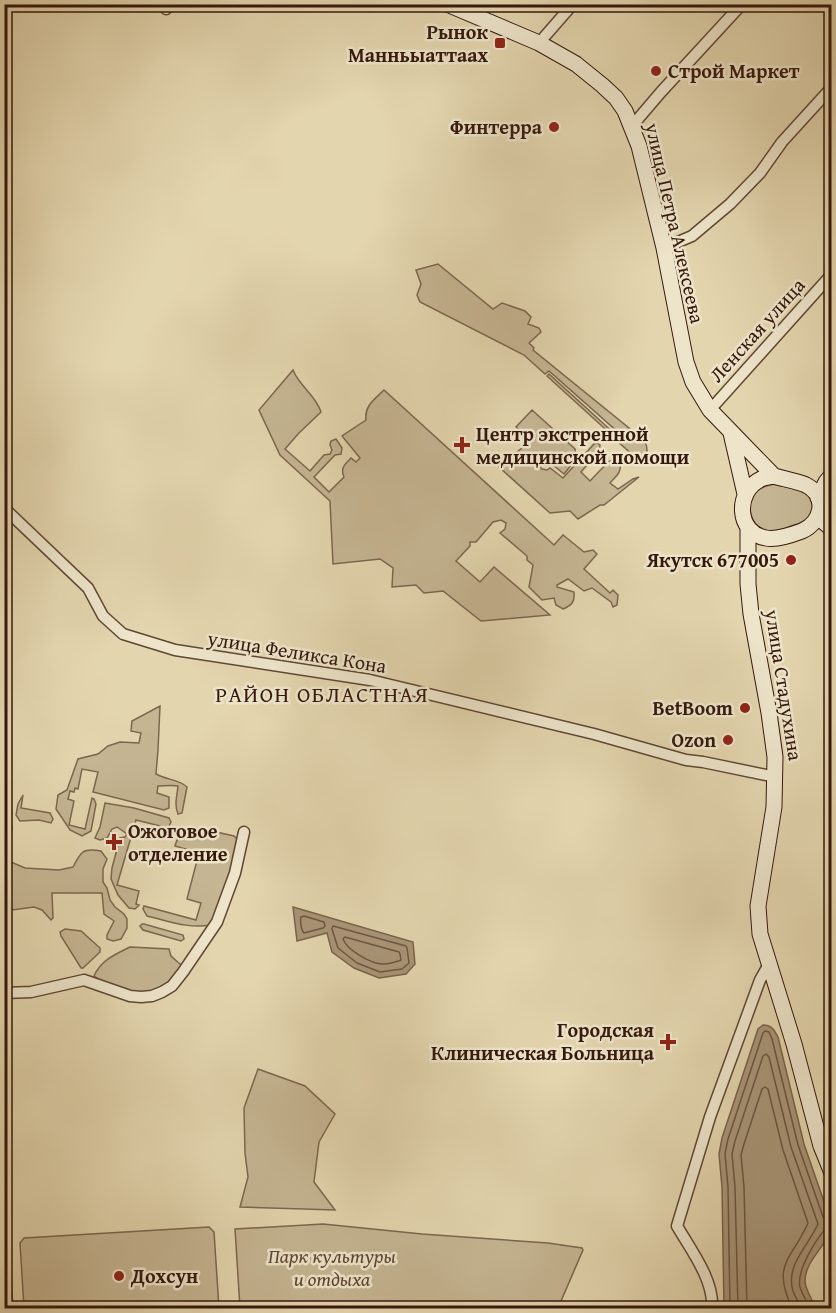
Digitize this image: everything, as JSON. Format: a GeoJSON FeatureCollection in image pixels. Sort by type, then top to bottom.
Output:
{"type":"FeatureCollection","features":[{"type":"Feature","properties":{"kind":"street","name":"улица Петра Алексеева"},"geometry":{"type":"LineString","coordinates":[[447,4],[539,43],[576,64],[602,85],[626,111],[639,146],[664,248],[686,362],[693,382],[710,410],[774,477]]}},
{"type":"Feature","properties":{"kind":"street"},"geometry":{"type":"LineString","coordinates":[[539,43],[573,4]]}},
{"type":"Feature","properties":{"kind":"street"},"geometry":{"type":"LineString","coordinates":[[632,126],[742,4]]}},
{"type":"Feature","properties":{"kind":"street"},"geometry":{"type":"LineString","coordinates":[[664,248],[692,236],[730,204],[760,173],[782,142],[831,87]]}},
{"type":"Feature","properties":{"kind":"street","name":"Ленская улица"},"geometry":{"type":"LineString","coordinates":[[710,410],[831,274]]}},
{"type":"Feature","properties":{"kind":"street"},"geometry":{"type":"LineString","coordinates":[[731,432],[745,494],[743,517],[748,528],[758,536],[781,537],[808,528],[818,517],[820,508],[815,492],[806,485]]}},
{"type":"Feature","properties":{"kind":"street"},"geometry":{"type":"LineString","coordinates":[[745,494],[760,480],[774,477],[806,485],[818,485],[829,478]]}},
{"type":"Feature","properties":{"kind":"street"},"geometry":{"type":"LineString","coordinates":[[818,498],[829,478]]}},
{"type":"Feature","properties":{"kind":"street","name":"улица Феликса Кона"},"geometry":{"type":"LineString","coordinates":[[4,508],[88,588],[103,616],[123,634],[175,650],[370,680],[594,734],[686,760],[776,777]]}},
{"type":"Feature","properties":{"kind":"street"},"geometry":{"type":"LineString","coordinates":[[818,517],[831,529]]}},
{"type":"Feature","properties":{"kind":"street","name":"улица Стадухина"},"geometry":{"type":"LineString","coordinates":[[748,528],[748,584],[751,614],[770,713],[776,777],[774,807],[758,906],[760,934],[794,1044],[821,1146],[831,1173]]}},
{"type":"Feature","properties":{"kind":"street"},"geometry":{"type":"LineString","coordinates":[[749,552],[755,544],[768,538]]}},
{"type":"Feature","properties":{"kind":"street"},"geometry":{"type":"LineString","coordinates":[[4,993],[31,992],[84,980],[130,996],[141,997],[152,996],[172,986],[217,922],[235,873],[244,832]]}},
{"type":"Feature","properties":{"kind":"street"},"geometry":{"type":"LineString","coordinates":[[712,1308],[713,1299],[706,1277],[677,1226],[710,1117],[760,980],[769,964]]}},
{"type":"Feature","properties":{"kind":"green space"},"geometry":{"type":"Polygon","coordinates":[[[438,264],[493,309],[502,303],[525,311],[531,317],[528,324],[539,328],[541,332],[529,343],[534,348],[533,350],[645,441],[647,453],[643,463],[616,440],[620,434],[549,371],[545,374],[524,355],[420,302],[417,295],[421,284],[416,270],[438,264]]]}},
{"type":"Feature","properties":{"kind":"green space"},"geometry":{"type":"Polygon","coordinates":[[[293,370],[321,412],[285,449],[310,471],[324,455],[330,454],[331,441],[336,439],[342,448],[341,454],[335,455],[314,477],[329,492],[344,477],[343,469],[347,462],[351,458],[356,462],[360,458],[342,436],[366,420],[368,407],[384,390],[554,545],[563,535],[584,552],[593,550],[597,554],[584,569],[610,593],[613,590],[618,595],[617,605],[613,607],[611,602],[592,588],[584,591],[568,579],[557,587],[574,592],[571,604],[563,609],[556,605],[554,598],[542,600],[529,587],[533,565],[527,560],[527,556],[500,533],[505,529],[506,523],[501,520],[493,522],[476,542],[470,542],[470,546],[456,561],[480,582],[494,567],[550,615],[481,621],[443,591],[424,593],[416,585],[392,587],[393,568],[380,559],[333,564],[330,501],[280,455],[259,410],[293,370]]]}},
{"type":"Feature","properties":{"kind":"green space"},"geometry":{"type":"Polygon","coordinates":[[[549,374],[616,435],[614,437],[547,376],[549,374]]]}},
{"type":"Feature","properties":{"kind":"green space"},"geometry":{"type":"Polygon","coordinates":[[[532,410],[575,449],[574,459],[564,474],[553,465],[553,457],[550,455],[544,454],[539,458],[537,463],[542,469],[550,468],[563,478],[597,443],[600,445],[599,451],[581,472],[590,481],[608,462],[614,459],[620,462],[620,469],[610,483],[618,489],[639,477],[604,505],[600,505],[578,519],[570,511],[550,513],[499,467],[528,443],[526,436],[516,427],[532,410]]]}},
{"type":"Feature","properties":{"kind":"green space"},"geometry":{"type":"Polygon","coordinates":[[[776,484],[806,494],[812,502],[813,509],[809,517],[802,522],[773,532],[755,523],[750,504],[757,491],[776,484]]]}},
{"type":"Feature","properties":{"kind":"green space"},"geometry":{"type":"Polygon","coordinates":[[[160,706],[156,774],[180,782],[187,787],[182,813],[178,814],[176,807],[178,786],[158,786],[157,793],[169,797],[169,808],[164,810],[93,792],[98,772],[82,769],[78,789],[75,788],[74,792],[70,791],[68,799],[74,801],[69,825],[85,829],[92,798],[96,804],[91,831],[82,836],[70,830],[56,809],[58,795],[67,790],[78,759],[98,754],[108,746],[120,742],[139,743],[141,733],[131,731],[132,721],[160,706]]]}},
{"type":"Feature","properties":{"kind":"green space"},"geometry":{"type":"Polygon","coordinates":[[[23,795],[21,808],[50,813],[53,819],[51,823],[39,820],[20,821],[16,815],[23,795]]]}},
{"type":"Feature","properties":{"kind":"green space"},"geometry":{"type":"Polygon","coordinates":[[[105,803],[169,818],[171,822],[168,828],[136,820],[117,885],[139,891],[136,904],[139,905],[135,909],[129,908],[118,895],[111,879],[120,838],[127,834],[117,827],[112,829],[107,838],[100,840],[95,838],[105,803]]]}},
{"type":"Feature","properties":{"kind":"green space"},"geometry":{"type":"Polygon","coordinates":[[[5,811],[12,813],[10,821],[12,828],[7,852],[11,862],[25,868],[59,870],[73,867],[83,852],[101,851],[107,859],[103,869],[103,882],[110,900],[127,919],[127,928],[121,939],[113,941],[107,939],[114,921],[104,914],[102,893],[52,893],[53,918],[51,920],[42,910],[34,907],[5,911],[5,811]]]}},
{"type":"Feature","properties":{"kind":"green space"},"geometry":{"type":"Polygon","coordinates":[[[194,827],[234,836],[238,840],[230,875],[211,925],[186,925],[147,916],[143,909],[144,906],[196,920],[201,903],[187,899],[199,853],[175,846],[182,834],[194,827]]]}},
{"type":"Feature","properties":{"kind":"green space"},"geometry":{"type":"Polygon","coordinates":[[[142,924],[183,935],[184,939],[181,941],[143,930],[140,926],[142,924]]]}},
{"type":"Feature","properties":{"kind":"green space"},"geometry":{"type":"Polygon","coordinates":[[[65,929],[81,931],[100,948],[100,952],[83,968],[61,936],[60,932],[65,929]]]}},
{"type":"Feature","properties":{"kind":"green space"},"geometry":{"type":"Polygon","coordinates":[[[130,947],[169,949],[171,956],[181,965],[180,968],[164,987],[149,993],[124,990],[94,976],[105,962],[130,947]]]}},
{"type":"Feature","properties":{"kind":"green space"},"geometry":{"type":"Polygon","coordinates":[[[258,1069],[305,1086],[335,1114],[319,1142],[314,1182],[335,1210],[240,1207],[248,1177],[244,1108],[258,1069]]]}},
{"type":"Feature","properties":{"kind":"green space"},"geometry":{"type":"Polygon","coordinates":[[[5,1181],[13,1308],[5,1308],[5,1181]]]}},
{"type":"Feature","properties":{"kind":"green space","name":"Парк культуры и отдыха"},"geometry":{"type":"Polygon","coordinates":[[[323,1224],[548,1243],[583,1250],[558,1308],[240,1308],[235,1229],[323,1224]]]}},
{"type":"Feature","properties":{"kind":"green space","name":"Дохсун"},"geometry":{"type":"Polygon","coordinates":[[[209,1227],[214,1232],[219,1308],[24,1308],[20,1243],[24,1238],[209,1227]]]}},
{"type":"Feature","properties":{"kind":"water"},"geometry":{"type":"Polygon","coordinates":[[[293,907],[413,942],[415,964],[406,974],[379,978],[354,968],[332,952],[327,933],[297,941],[293,907]]]}},
{"type":"Feature","properties":{"kind":"water"},"geometry":{"type":"Polygon","coordinates":[[[763,1025],[771,1027],[778,1037],[804,1144],[831,1222],[828,1237],[813,1258],[806,1274],[805,1282],[815,1308],[724,1308],[722,1187],[719,1154],[722,1138],[758,1029],[763,1025]]]}},
{"type":"Feature","properties":{"kind":"place","name":"Рынок Манньыаттаах"},"geometry":{"type":"Point","coordinates":[500,43]}},
{"type":"Feature","properties":{"kind":"place","name":"Строй Маркет"},"geometry":{"type":"Point","coordinates":[656,71]}},
{"type":"Feature","properties":{"kind":"place","name":"Финтерра"},"geometry":{"type":"Point","coordinates":[554,127]}},
{"type":"Feature","properties":{"kind":"place","name":"Центр экстренной медицинской помощи"},"geometry":{"type":"Point","coordinates":[462,445]}},
{"type":"Feature","properties":{"kind":"place","name":"Якутск 677005"},"geometry":{"type":"Point","coordinates":[791,560]}},
{"type":"Feature","properties":{"kind":"place","name":"BetBoom"},"geometry":{"type":"Point","coordinates":[745,708]}},
{"type":"Feature","properties":{"kind":"place","name":"Ozon"},"geometry":{"type":"Point","coordinates":[728,740]}},
{"type":"Feature","properties":{"kind":"place","name":"Ожоговое отделение"},"geometry":{"type":"Point","coordinates":[114,842]}},
{"type":"Feature","properties":{"kind":"place","name":"Городская Клиническая Больница"},"geometry":{"type":"Point","coordinates":[668,1042]}},
{"type":"Feature","properties":{"kind":"place","name":"Дохсун"},"geometry":{"type":"Point","coordinates":[119,1276]}},
{"type":"Feature","properties":{"kind":"district","name":"РАЙОН ОБЛАСТНАЯ"},"geometry":{"type":"Point","coordinates":[322,694]}}]}
